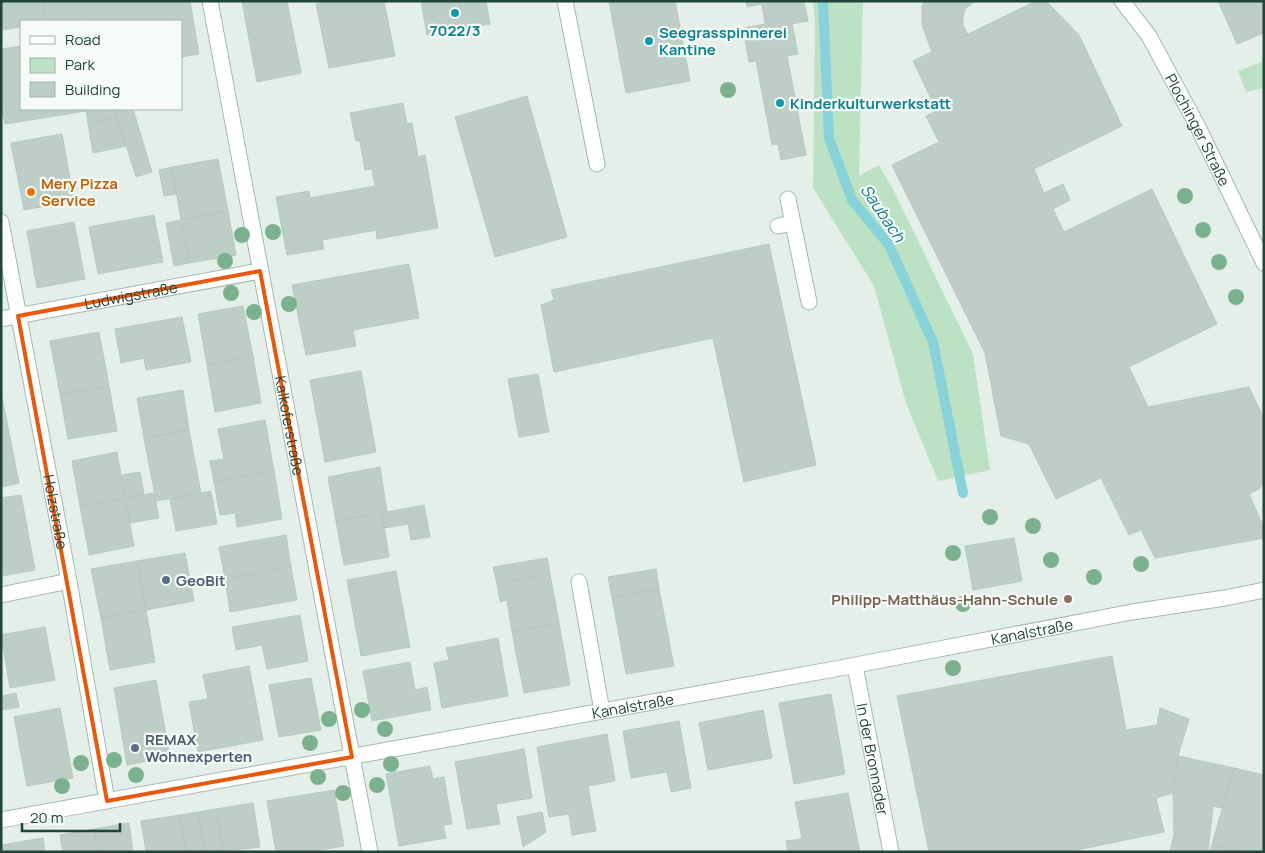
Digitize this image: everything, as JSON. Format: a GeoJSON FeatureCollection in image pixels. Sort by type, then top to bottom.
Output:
{"type":"FeatureCollection","features":[{"type":"Feature","properties":{"kind":"street","name":"Kalkoferstraße"},"geometry":{"type":"LineString","coordinates":[[210,1],[370,852]]}},
{"type":"Feature","properties":{"kind":"street"},"geometry":{"type":"LineString","coordinates":[[565,1],[597,164]]}},
{"type":"Feature","properties":{"kind":"street","name":"Plochinger Straße"},"geometry":{"type":"LineString","coordinates":[[1122,1],[1149,36],[1198,127],[1264,263]]}},
{"type":"Feature","properties":{"kind":"street"},"geometry":{"type":"LineString","coordinates":[[788,199],[786,224],[809,302]]}},
{"type":"Feature","properties":{"kind":"street","name":"Holzstraße"},"geometry":{"type":"LineString","coordinates":[[1,222],[69,581],[107,801]]}},
{"type":"Feature","properties":{"kind":"street","name":"Ludwigstraße"},"geometry":{"type":"LineString","coordinates":[[1,319],[260,271]]}},
{"type":"Feature","properties":{"kind":"street"},"geometry":{"type":"LineString","coordinates":[[1,596],[69,581]]}},
{"type":"Feature","properties":{"kind":"street"},"geometry":{"type":"LineString","coordinates":[[579,582],[602,711]]}},
{"type":"Feature","properties":{"kind":"street","name":"Kanalstraße"},"geometry":{"type":"LineString","coordinates":[[1,820],[855,666],[1132,612],[1264,590]]}},
{"type":"Feature","properties":{"kind":"street","name":"In der Bronnader"},"geometry":{"type":"LineString","coordinates":[[855,666],[891,852]]}},
{"type":"Feature","properties":{"kind":"highlighted area"},"geometry":{"type":"Polygon","coordinates":[[[260,271],[352,757],[107,801],[18,316],[260,271]]]}},
{"type":"Feature","properties":{"kind":"green space"},"geometry":{"type":"Polygon","coordinates":[[[813,1],[863,1],[859,176],[879,165],[893,189],[973,354],[990,470],[938,481],[906,403],[874,286],[813,188],[815,24],[813,1]]]}},
{"type":"Feature","properties":{"kind":"green space"},"geometry":{"type":"Polygon","coordinates":[[[1264,61],[1264,88],[1246,92],[1238,71],[1264,61]]]}},
{"type":"Feature","properties":{"kind":"building"},"geometry":{"type":"Polygon","coordinates":[[[1,1],[43,1],[46,20],[20,20],[20,27],[1,30],[1,1]]]}},
{"type":"Feature","properties":{"kind":"building"},"geometry":{"type":"Polygon","coordinates":[[[43,1],[82,1],[88,20],[46,20],[43,1]]]}},
{"type":"Feature","properties":{"kind":"building"},"geometry":{"type":"Polygon","coordinates":[[[82,1],[190,1],[199,54],[182,57],[182,20],[88,20],[82,1]]]}},
{"type":"Feature","properties":{"kind":"building"},"geometry":{"type":"Polygon","coordinates":[[[242,1],[287,1],[301,73],[257,82],[242,1]]]}},
{"type":"Feature","properties":{"kind":"building"},"geometry":{"type":"Polygon","coordinates":[[[328,1],[384,1],[395,56],[329,68],[316,4],[328,1]]]}},
{"type":"Feature","properties":{"kind":"building","name":"7022/3"},"geometry":{"type":"Polygon","coordinates":[[[421,1],[486,1],[490,24],[427,35],[421,1]]]}},
{"type":"Feature","properties":{"kind":"building","name":"Seegrasspinnerei Kantine"},"geometry":{"type":"Polygon","coordinates":[[[609,1],[675,1],[690,81],[626,93],[609,1]]]}},
{"type":"Feature","properties":{"kind":"building","name":"Kinderkulturwerkstatt"},"geometry":{"type":"Polygon","coordinates":[[[746,1],[804,1],[808,21],[792,24],[798,54],[787,56],[806,155],[781,160],[778,144],[772,145],[756,61],[749,62],[743,28],[765,24],[762,4],[747,7],[746,1]]]}},
{"type":"Feature","properties":{"kind":"building"},"geometry":{"type":"Polygon","coordinates":[[[924,1],[975,1],[965,9],[963,16],[963,25],[968,35],[932,52],[922,25],[922,6],[924,1]]]}},
{"type":"Feature","properties":{"kind":"building"},"geometry":{"type":"Polygon","coordinates":[[[1036,1],[1046,1],[1079,35],[1122,126],[1034,169],[1044,193],[1063,184],[1070,200],[1053,209],[1064,232],[1152,189],[1217,324],[1129,367],[1148,407],[1249,387],[1264,419],[1264,482],[1259,489],[1249,494],[1264,528],[1264,538],[1155,558],[1141,530],[1129,535],[1101,478],[1056,499],[1029,444],[1001,436],[985,353],[892,165],[939,142],[926,116],[937,111],[913,61],[1036,1]]]}},
{"type":"Feature","properties":{"kind":"building"},"geometry":{"type":"Polygon","coordinates":[[[1218,1],[1264,1],[1264,33],[1237,44],[1218,1]]]}},
{"type":"Feature","properties":{"kind":"building"},"geometry":{"type":"Polygon","coordinates":[[[20,46],[20,110],[86,111],[5,124],[1,105],[1,49],[20,46]]]}},
{"type":"Feature","properties":{"kind":"building"},"geometry":{"type":"Polygon","coordinates":[[[527,96],[567,237],[495,257],[455,117],[527,96]]]}},
{"type":"Feature","properties":{"kind":"building"},"geometry":{"type":"Polygon","coordinates":[[[403,103],[407,124],[412,123],[418,157],[425,155],[438,228],[377,239],[376,230],[322,240],[324,249],[287,255],[276,197],[309,191],[310,198],[375,186],[372,169],[365,170],[360,141],[356,141],[350,113],[403,103]]]}},
{"type":"Feature","properties":{"kind":"building"},"geometry":{"type":"Polygon","coordinates":[[[86,110],[115,110],[118,118],[88,123],[86,110]]]}},
{"type":"Feature","properties":{"kind":"building"},"geometry":{"type":"Polygon","coordinates":[[[115,110],[133,110],[152,172],[136,177],[115,110]]]}},
{"type":"Feature","properties":{"kind":"building"},"geometry":{"type":"Polygon","coordinates":[[[118,118],[126,146],[93,153],[88,123],[118,118]]]}},
{"type":"Feature","properties":{"kind":"building"},"geometry":{"type":"Polygon","coordinates":[[[62,134],[74,201],[24,210],[11,143],[62,134]]]}},
{"type":"Feature","properties":{"kind":"building"},"geometry":{"type":"Polygon","coordinates":[[[218,159],[228,211],[181,220],[172,167],[218,159]]]}},
{"type":"Feature","properties":{"kind":"building"},"geometry":{"type":"Polygon","coordinates":[[[172,167],[177,194],[164,196],[159,170],[172,167]]]}},
{"type":"Feature","properties":{"kind":"building"},"geometry":{"type":"Polygon","coordinates":[[[228,211],[236,255],[189,263],[181,220],[228,211]]]}},
{"type":"Feature","properties":{"kind":"building"},"geometry":{"type":"Polygon","coordinates":[[[154,215],[163,262],[98,274],[89,227],[154,215]]]}},
{"type":"Feature","properties":{"kind":"building"},"geometry":{"type":"Polygon","coordinates":[[[181,220],[189,263],[174,266],[166,223],[181,220]]]}},
{"type":"Feature","properties":{"kind":"building"},"geometry":{"type":"Polygon","coordinates":[[[74,222],[85,279],[37,288],[27,231],[74,222]]]}},
{"type":"Feature","properties":{"kind":"building"},"geometry":{"type":"Polygon","coordinates":[[[769,244],[816,465],[744,482],[713,338],[554,372],[541,305],[554,300],[551,290],[769,244]]]}},
{"type":"Feature","properties":{"kind":"building"},"geometry":{"type":"Polygon","coordinates":[[[409,264],[419,318],[353,330],[356,346],[306,355],[292,285],[409,264]]]}},
{"type":"Feature","properties":{"kind":"building"},"geometry":{"type":"Polygon","coordinates":[[[243,306],[253,356],[207,365],[198,314],[243,306]]]}},
{"type":"Feature","properties":{"kind":"building"},"geometry":{"type":"Polygon","coordinates":[[[182,317],[191,362],[146,370],[144,358],[121,363],[115,329],[182,317]]]}},
{"type":"Feature","properties":{"kind":"building"},"geometry":{"type":"Polygon","coordinates":[[[99,332],[109,386],[60,394],[50,341],[99,332]]]}},
{"type":"Feature","properties":{"kind":"building"},"geometry":{"type":"Polygon","coordinates":[[[253,356],[261,403],[215,412],[207,365],[253,356]]]}},
{"type":"Feature","properties":{"kind":"building"},"geometry":{"type":"Polygon","coordinates":[[[361,371],[376,452],[325,462],[310,380],[361,371]]]}},
{"type":"Feature","properties":{"kind":"building"},"geometry":{"type":"Polygon","coordinates":[[[538,374],[549,432],[519,437],[508,379],[538,374]]]}},
{"type":"Feature","properties":{"kind":"building"},"geometry":{"type":"Polygon","coordinates":[[[109,386],[117,431],[68,439],[60,394],[109,386]]]}},
{"type":"Feature","properties":{"kind":"building"},"geometry":{"type":"Polygon","coordinates":[[[183,390],[189,430],[144,438],[137,398],[183,390]]]}},
{"type":"Feature","properties":{"kind":"building"},"geometry":{"type":"Polygon","coordinates":[[[1,392],[19,483],[1,487],[1,392]]]}},
{"type":"Feature","properties":{"kind":"building"},"geometry":{"type":"Polygon","coordinates":[[[265,420],[274,471],[214,482],[210,461],[224,459],[218,429],[265,420]]]}},
{"type":"Feature","properties":{"kind":"building"},"geometry":{"type":"Polygon","coordinates":[[[189,430],[201,493],[156,501],[144,438],[189,430]]]}},
{"type":"Feature","properties":{"kind":"building"},"geometry":{"type":"Polygon","coordinates":[[[117,452],[125,498],[80,506],[72,461],[117,452]]]}},
{"type":"Feature","properties":{"kind":"building"},"geometry":{"type":"Polygon","coordinates":[[[380,467],[387,512],[336,521],[328,477],[380,467]]]}},
{"type":"Feature","properties":{"kind":"building"},"geometry":{"type":"Polygon","coordinates":[[[274,471],[282,519],[237,527],[235,513],[220,515],[214,482],[274,471]]]}},
{"type":"Feature","properties":{"kind":"building"},"geometry":{"type":"Polygon","coordinates":[[[140,472],[144,494],[125,498],[121,475],[140,472]]]}},
{"type":"Feature","properties":{"kind":"building"},"geometry":{"type":"Polygon","coordinates":[[[211,491],[217,524],[176,531],[170,499],[211,491]]]}},
{"type":"Feature","properties":{"kind":"building"},"geometry":{"type":"Polygon","coordinates":[[[154,493],[159,518],[130,523],[125,498],[154,493]]]}},
{"type":"Feature","properties":{"kind":"building"},"geometry":{"type":"Polygon","coordinates":[[[21,495],[35,570],[1,576],[1,498],[21,495]]]}},
{"type":"Feature","properties":{"kind":"building"},"geometry":{"type":"Polygon","coordinates":[[[125,498],[134,546],[89,555],[80,506],[125,498]]]}},
{"type":"Feature","properties":{"kind":"building"},"geometry":{"type":"Polygon","coordinates":[[[424,505],[430,537],[411,540],[408,524],[384,528],[382,513],[424,505]]]}},
{"type":"Feature","properties":{"kind":"building"},"geometry":{"type":"Polygon","coordinates":[[[382,513],[389,557],[344,565],[336,521],[382,513]]]}},
{"type":"Feature","properties":{"kind":"building"},"geometry":{"type":"Polygon","coordinates":[[[286,535],[291,567],[225,579],[219,547],[286,535]]]}},
{"type":"Feature","properties":{"kind":"building"},"geometry":{"type":"Polygon","coordinates":[[[1014,538],[1022,581],[973,590],[965,546],[1014,538]]]}},
{"type":"Feature","properties":{"kind":"building"},"geometry":{"type":"Polygon","coordinates":[[[185,553],[194,601],[146,610],[137,561],[185,553]]]}},
{"type":"Feature","properties":{"kind":"building"},"geometry":{"type":"Polygon","coordinates":[[[547,558],[550,574],[497,584],[493,567],[547,558]]]}},
{"type":"Feature","properties":{"kind":"building"},"geometry":{"type":"Polygon","coordinates":[[[137,561],[146,610],[101,618],[91,569],[137,561]]]}},
{"type":"Feature","properties":{"kind":"building"},"geometry":{"type":"Polygon","coordinates":[[[291,567],[297,600],[230,612],[225,579],[291,567]]]}},
{"type":"Feature","properties":{"kind":"building"},"geometry":{"type":"Polygon","coordinates":[[[656,569],[659,589],[612,597],[608,577],[656,569]]]}},
{"type":"Feature","properties":{"kind":"building"},"geometry":{"type":"Polygon","coordinates":[[[396,571],[410,647],[361,656],[347,580],[396,571]]]}},
{"type":"Feature","properties":{"kind":"building"},"geometry":{"type":"Polygon","coordinates":[[[550,574],[559,623],[512,632],[507,600],[500,602],[497,584],[550,574]]]}},
{"type":"Feature","properties":{"kind":"building"},"geometry":{"type":"Polygon","coordinates":[[[659,589],[674,666],[626,674],[612,597],[659,589]]]}},
{"type":"Feature","properties":{"kind":"building"},"geometry":{"type":"Polygon","coordinates":[[[146,610],[155,662],[110,670],[101,618],[146,610]]]}},
{"type":"Feature","properties":{"kind":"building"},"geometry":{"type":"Polygon","coordinates":[[[300,615],[308,661],[267,669],[262,645],[236,650],[232,627],[300,615]]]}},
{"type":"Feature","properties":{"kind":"building"},"geometry":{"type":"Polygon","coordinates":[[[559,623],[570,685],[524,693],[512,632],[559,623]]]}},
{"type":"Feature","properties":{"kind":"building"},"geometry":{"type":"Polygon","coordinates":[[[45,627],[55,680],[10,688],[1,635],[45,627]]]}},
{"type":"Feature","properties":{"kind":"building"},"geometry":{"type":"Polygon","coordinates":[[[498,638],[508,696],[442,708],[434,663],[449,660],[446,648],[498,638]]]}},
{"type":"Feature","properties":{"kind":"building"},"geometry":{"type":"Polygon","coordinates":[[[1112,656],[1126,730],[1157,725],[1160,708],[1189,719],[1178,756],[1173,793],[1156,798],[1164,832],[1067,852],[929,852],[897,696],[1112,656]]]}},
{"type":"Feature","properties":{"kind":"building"},"geometry":{"type":"Polygon","coordinates":[[[410,662],[415,690],[427,687],[431,710],[372,721],[363,671],[410,662]]]}},
{"type":"Feature","properties":{"kind":"building"},"geometry":{"type":"Polygon","coordinates":[[[249,666],[263,740],[198,752],[189,702],[208,699],[203,675],[249,666]]]}},
{"type":"Feature","properties":{"kind":"building"},"geometry":{"type":"Polygon","coordinates":[[[311,678],[321,730],[279,737],[269,685],[311,678]]]}},
{"type":"Feature","properties":{"kind":"building"},"geometry":{"type":"Polygon","coordinates":[[[156,680],[170,757],[127,765],[114,688],[156,680]]]}},
{"type":"Feature","properties":{"kind":"building"},"geometry":{"type":"Polygon","coordinates":[[[16,693],[19,707],[1,710],[1,696],[16,693]]]}},
{"type":"Feature","properties":{"kind":"building"},"geometry":{"type":"Polygon","coordinates":[[[831,694],[845,774],[794,784],[779,703],[831,694]]]}},
{"type":"Feature","properties":{"kind":"building"},"geometry":{"type":"Polygon","coordinates":[[[60,708],[73,778],[27,786],[14,717],[60,708]]]}},
{"type":"Feature","properties":{"kind":"building"},"geometry":{"type":"Polygon","coordinates":[[[763,710],[772,758],[708,770],[699,723],[763,710]]]}},
{"type":"Feature","properties":{"kind":"building"},"geometry":{"type":"Polygon","coordinates":[[[679,721],[691,788],[671,792],[667,772],[631,778],[623,731],[679,721]]]}},
{"type":"Feature","properties":{"kind":"building"},"geometry":{"type":"Polygon","coordinates":[[[607,734],[615,781],[588,786],[596,831],[572,835],[569,814],[549,817],[537,747],[607,734]]]}},
{"type":"Feature","properties":{"kind":"building"},"geometry":{"type":"Polygon","coordinates":[[[524,749],[532,798],[496,804],[500,824],[467,829],[455,762],[524,749]]]}},
{"type":"Feature","properties":{"kind":"building"},"geometry":{"type":"Polygon","coordinates":[[[1178,756],[1234,768],[1222,808],[1213,806],[1208,852],[1170,852],[1174,835],[1173,793],[1178,756]]]}},
{"type":"Feature","properties":{"kind":"building"},"geometry":{"type":"Polygon","coordinates":[[[430,766],[433,779],[444,777],[452,824],[443,825],[446,838],[399,846],[386,774],[430,766]]]}},
{"type":"Feature","properties":{"kind":"building"},"geometry":{"type":"Polygon","coordinates":[[[1234,768],[1264,775],[1264,852],[1243,852],[1212,844],[1234,768]]]}},
{"type":"Feature","properties":{"kind":"building"},"geometry":{"type":"Polygon","coordinates":[[[334,790],[344,846],[308,852],[276,852],[267,801],[334,790]]]}},
{"type":"Feature","properties":{"kind":"building"},"geometry":{"type":"Polygon","coordinates":[[[848,793],[860,852],[788,852],[786,841],[802,839],[795,802],[848,793]]]}},
{"type":"Feature","properties":{"kind":"building"},"geometry":{"type":"Polygon","coordinates":[[[253,803],[260,847],[223,852],[216,809],[253,803]]]}},
{"type":"Feature","properties":{"kind":"building"},"geometry":{"type":"Polygon","coordinates":[[[216,809],[223,852],[205,852],[198,812],[216,809]]]}},
{"type":"Feature","properties":{"kind":"building"},"geometry":{"type":"Polygon","coordinates":[[[198,812],[205,852],[186,852],[180,815],[198,812]]]}},
{"type":"Feature","properties":{"kind":"building"},"geometry":{"type":"Polygon","coordinates":[[[542,812],[546,832],[523,847],[517,817],[542,812]]]}},
{"type":"Feature","properties":{"kind":"building"},"geometry":{"type":"Polygon","coordinates":[[[180,815],[186,852],[146,852],[141,821],[180,815]]]}},
{"type":"Feature","properties":{"kind":"building"},"geometry":{"type":"Polygon","coordinates":[[[129,823],[133,852],[97,852],[94,829],[129,823]]]}},
{"type":"Feature","properties":{"kind":"building"},"geometry":{"type":"Polygon","coordinates":[[[94,829],[97,852],[63,852],[60,835],[94,829]]]}},
{"type":"Feature","properties":{"kind":"building"},"geometry":{"type":"Polygon","coordinates":[[[43,838],[45,852],[1,852],[1,845],[43,838]]]}},
{"type":"Feature","properties":{"kind":"building"},"geometry":{"type":"Polygon","coordinates":[[[1212,844],[1243,852],[1210,852],[1212,844]]]}},
{"type":"Feature","properties":{"kind":"waterway","name":"Saubach"},"geometry":{"type":"LineString","coordinates":[[823,1],[829,138],[852,200],[889,245],[933,342],[963,493]]}},
{"type":"Feature","properties":{"kind":"place","name":"7022/3"},"geometry":{"type":"Point","coordinates":[455,13]}},
{"type":"Feature","properties":{"kind":"place","name":"Seegrasspinnerei Kantine"},"geometry":{"type":"Point","coordinates":[649,41]}},
{"type":"Feature","properties":{"kind":"place","name":"Kinderkulturwerkstatt"},"geometry":{"type":"Point","coordinates":[780,103]}},
{"type":"Feature","properties":{"kind":"place","name":"Mery Pizza Service"},"geometry":{"type":"Point","coordinates":[31,192]}},
{"type":"Feature","properties":{"kind":"place","name":"GeoBit"},"geometry":{"type":"Point","coordinates":[166,580]}},
{"type":"Feature","properties":{"kind":"place","name":"Philipp-Matthäus-Hahn-Schule"},"geometry":{"type":"Point","coordinates":[1068,599]}},
{"type":"Feature","properties":{"kind":"place","name":"REMAX Wohnexperten"},"geometry":{"type":"Point","coordinates":[135,748]}}]}
